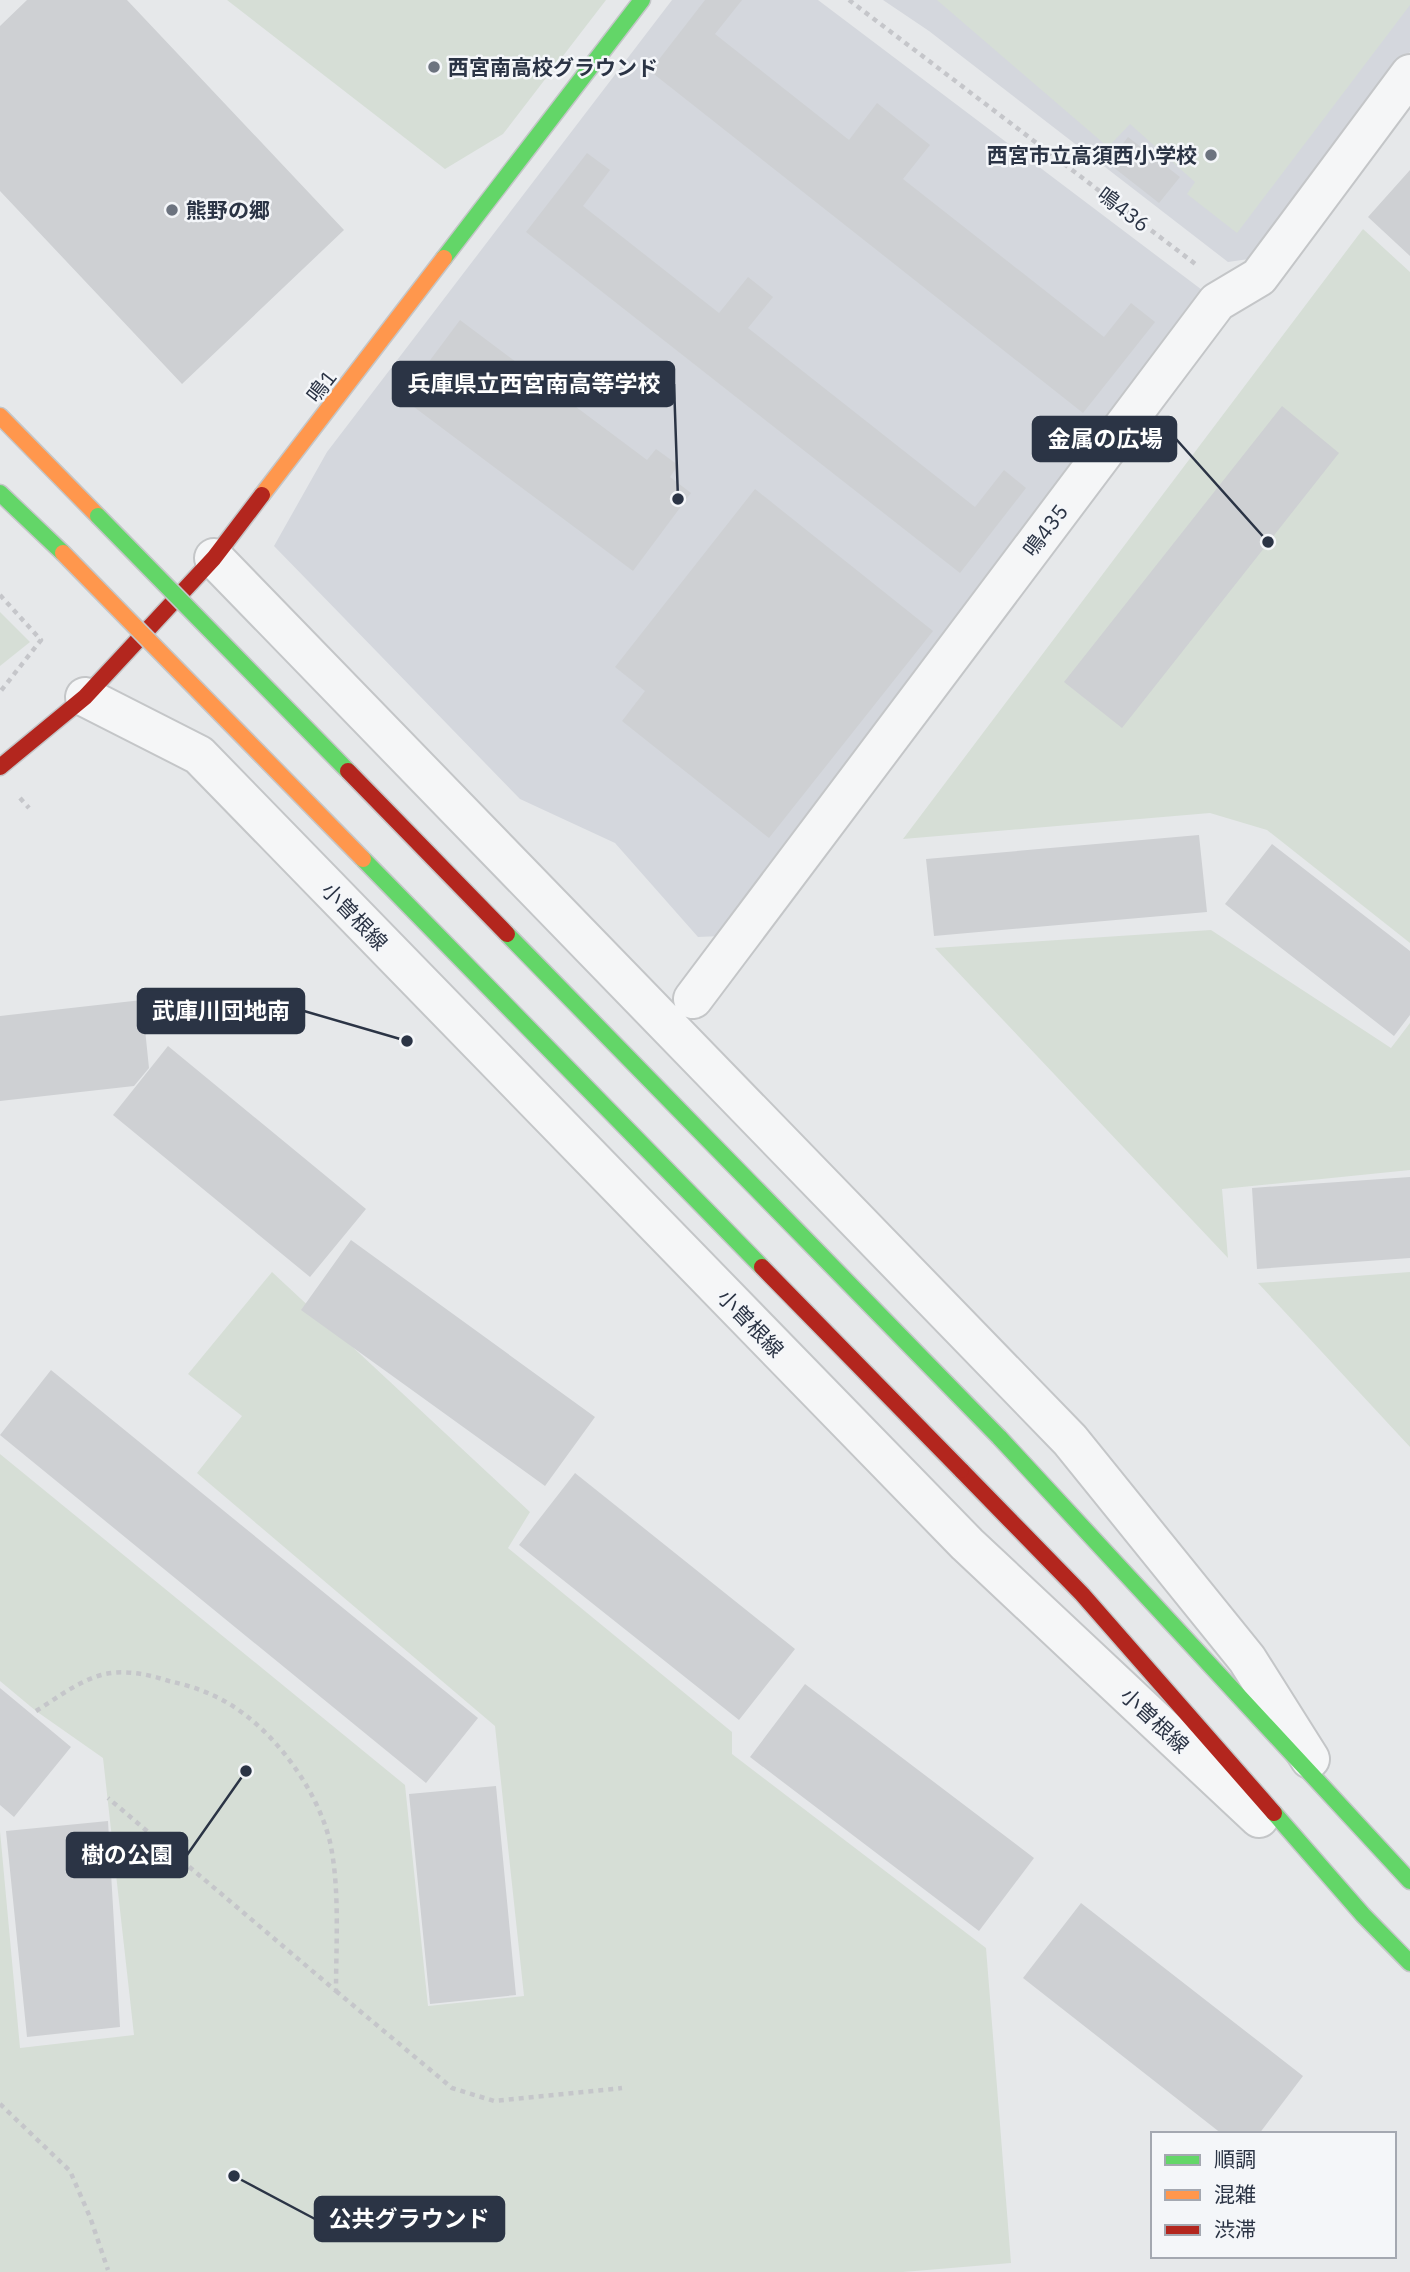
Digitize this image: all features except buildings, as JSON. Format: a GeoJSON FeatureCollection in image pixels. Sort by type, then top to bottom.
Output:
{"type":"FeatureCollection","features":[{"type":"Feature","properties":{"kind":"street","name":"鳴1"},"geometry":{"type":"LineString","coordinates":[[0,767],[85,697],[214,558],[642,0]]}},
{"type":"Feature","properties":{"kind":"street","name":"鳴435"},"geometry":{"type":"LineString","coordinates":[[693,999],[1217,302],[1259,277],[1410,74]]}},
{"type":"Feature","properties":{"kind":"street"},"geometry":{"type":"LineString","coordinates":[[0,416],[999,1437],[1410,1881]]}},
{"type":"Feature","properties":{"kind":"street"},"geometry":{"type":"LineString","coordinates":[[0,493],[64,553],[1082,1594],[1363,1915]]}},
{"type":"Feature","properties":{"kind":"street"},"geometry":{"type":"LineString","coordinates":[[214,558],[1070,1440],[1247,1659],[1338,1804]]}},
{"type":"Feature","properties":{"kind":"street","name":"小曽根線"},"geometry":{"type":"LineString","coordinates":[[85,697],[199,755],[967,1544],[1363,1915],[1410,1963]]}},
{"type":"Feature","properties":{"kind":"path","name":"鳴436"},"geometry":{"type":"LineString","coordinates":[[849,0],[1233,292]]}},
{"type":"Feature","properties":{"kind":"path"},"geometry":{"type":"LineString","coordinates":[[0,595],[41,640],[0,692]]}},
{"type":"Feature","properties":{"kind":"path"},"geometry":{"type":"LineString","coordinates":[[36,1711],[72,1687],[102,1675],[139,1672],[211,1694],[239,1711],[268,1736],[295,1765],[316,1804],[330,1842],[335,1891],[336,1991]]}},
{"type":"Feature","properties":{"kind":"path"},"geometry":{"type":"LineString","coordinates":[[108,1798],[452,2088],[494,2101],[622,2088]]}},
{"type":"Feature","properties":{"kind":"path"},"geometry":{"type":"LineString","coordinates":[[0,2104],[70,2172],[90,2217],[108,2270]]}},
{"type":"Feature","properties":{"kind":"shaded area","name":"西宮南高校グラウンド"},"geometry":{"type":"Polygon","coordinates":[[[227,0],[606,0],[503,134],[445,169],[227,0]]]}},
{"type":"Feature","properties":{"kind":"shaded area"},"geometry":{"type":"Polygon","coordinates":[[[672,0],[818,0],[1210,296],[721,936],[698,937],[615,843],[520,799],[274,546],[327,452],[672,0]]]}},
{"type":"Feature","properties":{"kind":"shaded area","name":"西宮市立高須西小学校"},"geometry":{"type":"Polygon","coordinates":[[[883,0],[1410,0],[1410,52],[1256,258],[1228,262],[929,31],[883,0]]]}},
{"type":"Feature","properties":{"kind":"shaded area","name":"西宮市立高須西小学校"},"geometry":{"type":"Polygon","coordinates":[[[937,0],[1410,0],[1410,5],[1237,233],[1187,194],[1195,182],[1130,124],[1108,147],[937,0]]]}},
{"type":"Feature","properties":{"kind":"shaded area"},"geometry":{"type":"Polygon","coordinates":[[[1363,229],[1410,272],[1410,943],[1267,830],[1210,813],[903,839],[1363,229]]]}},
{"type":"Feature","properties":{"kind":"shaded area"},"geometry":{"type":"Polygon","coordinates":[[[0,612],[30,642],[0,666],[0,612]]]}},
{"type":"Feature","properties":{"kind":"shaded area"},"geometry":{"type":"Polygon","coordinates":[[[1211,930],[1391,1048],[1410,1023],[1410,1170],[1222,1189],[1228,1258],[935,948],[1211,930]]]}},
{"type":"Feature","properties":{"kind":"shaded area"},"geometry":{"type":"Polygon","coordinates":[[[272,1272],[530,1512],[508,1548],[732,1732],[732,1754],[986,1948],[1011,2263],[903,2272],[0,2272],[0,1831],[20,2048],[134,2035],[103,1758],[36,1711],[0,1681],[0,1454],[405,1785],[428,2006],[524,1996],[495,1726],[197,1473],[242,1416],[188,1374],[272,1272]]]}},
{"type":"Feature","properties":{"kind":"shaded area"},"geometry":{"type":"Polygon","coordinates":[[[1410,1272],[1410,1447],[1258,1283],[1410,1272]]]}},
{"type":"Feature","properties":{"kind":"traffic: fast"},"geometry":{"type":"LineString","coordinates":[[444,258],[642,0]]}},
{"type":"Feature","properties":{"kind":"traffic: fast"},"geometry":{"type":"LineString","coordinates":[[0,493],[63,553]]}},
{"type":"Feature","properties":{"kind":"traffic: fast"},"geometry":{"type":"LineString","coordinates":[[98,516],[348,771]]}},
{"type":"Feature","properties":{"kind":"traffic: fast"},"geometry":{"type":"LineString","coordinates":[[363,859],[762,1267]]}},
{"type":"Feature","properties":{"kind":"traffic: fast"},"geometry":{"type":"LineString","coordinates":[[507,934],[999,1437]]}},
{"type":"Feature","properties":{"kind":"traffic: fast"},"geometry":{"type":"LineString","coordinates":[[999,1437],[1410,1881]]}},
{"type":"Feature","properties":{"kind":"traffic: fast"},"geometry":{"type":"LineString","coordinates":[[1274,1813],[1363,1915],[1410,1963]]}},
{"type":"Feature","properties":{"kind":"traffic: slow"},"geometry":{"type":"LineString","coordinates":[[262,495],[444,258]]}},
{"type":"Feature","properties":{"kind":"traffic: slow"},"geometry":{"type":"LineString","coordinates":[[0,416],[98,516]]}},
{"type":"Feature","properties":{"kind":"traffic: slow"},"geometry":{"type":"LineString","coordinates":[[63,553],[363,859]]}},
{"type":"Feature","properties":{"kind":"traffic: jam"},"geometry":{"type":"LineString","coordinates":[[0,767],[85,697],[214,558],[262,495]]}},
{"type":"Feature","properties":{"kind":"traffic: jam"},"geometry":{"type":"LineString","coordinates":[[348,771],[507,934]]}},
{"type":"Feature","properties":{"kind":"traffic: jam"},"geometry":{"type":"LineString","coordinates":[[762,1267],[961,1470]]}},
{"type":"Feature","properties":{"kind":"traffic: jam"},"geometry":{"type":"LineString","coordinates":[[961,1470],[1082,1594],[1274,1813]]}},
{"type":"Feature","properties":{"kind":"place","name":"西宮南高校グラウンド"},"geometry":{"type":"Point","coordinates":[434,67]}},
{"type":"Feature","properties":{"kind":"place","name":"西宮市立高須西小学校"},"geometry":{"type":"Point","coordinates":[1211,155]}},
{"type":"Feature","properties":{"kind":"place","name":"熊野の郷"},"geometry":{"type":"Point","coordinates":[172,210]}},
{"type":"Feature","properties":{"kind":"place","name":"兵庫県立西宮南高等学校"},"geometry":{"type":"Point","coordinates":[678,499]}},
{"type":"Feature","properties":{"kind":"place","name":"金属の広場"},"geometry":{"type":"Point","coordinates":[1268,542]}},
{"type":"Feature","properties":{"kind":"place","name":"武庫川団地南"},"geometry":{"type":"Point","coordinates":[407,1041]}},
{"type":"Feature","properties":{"kind":"place","name":"樹の公園"},"geometry":{"type":"Point","coordinates":[246,1771]}},
{"type":"Feature","properties":{"kind":"place","name":"公共グラウンド"},"geometry":{"type":"Point","coordinates":[234,2176]}}]}
